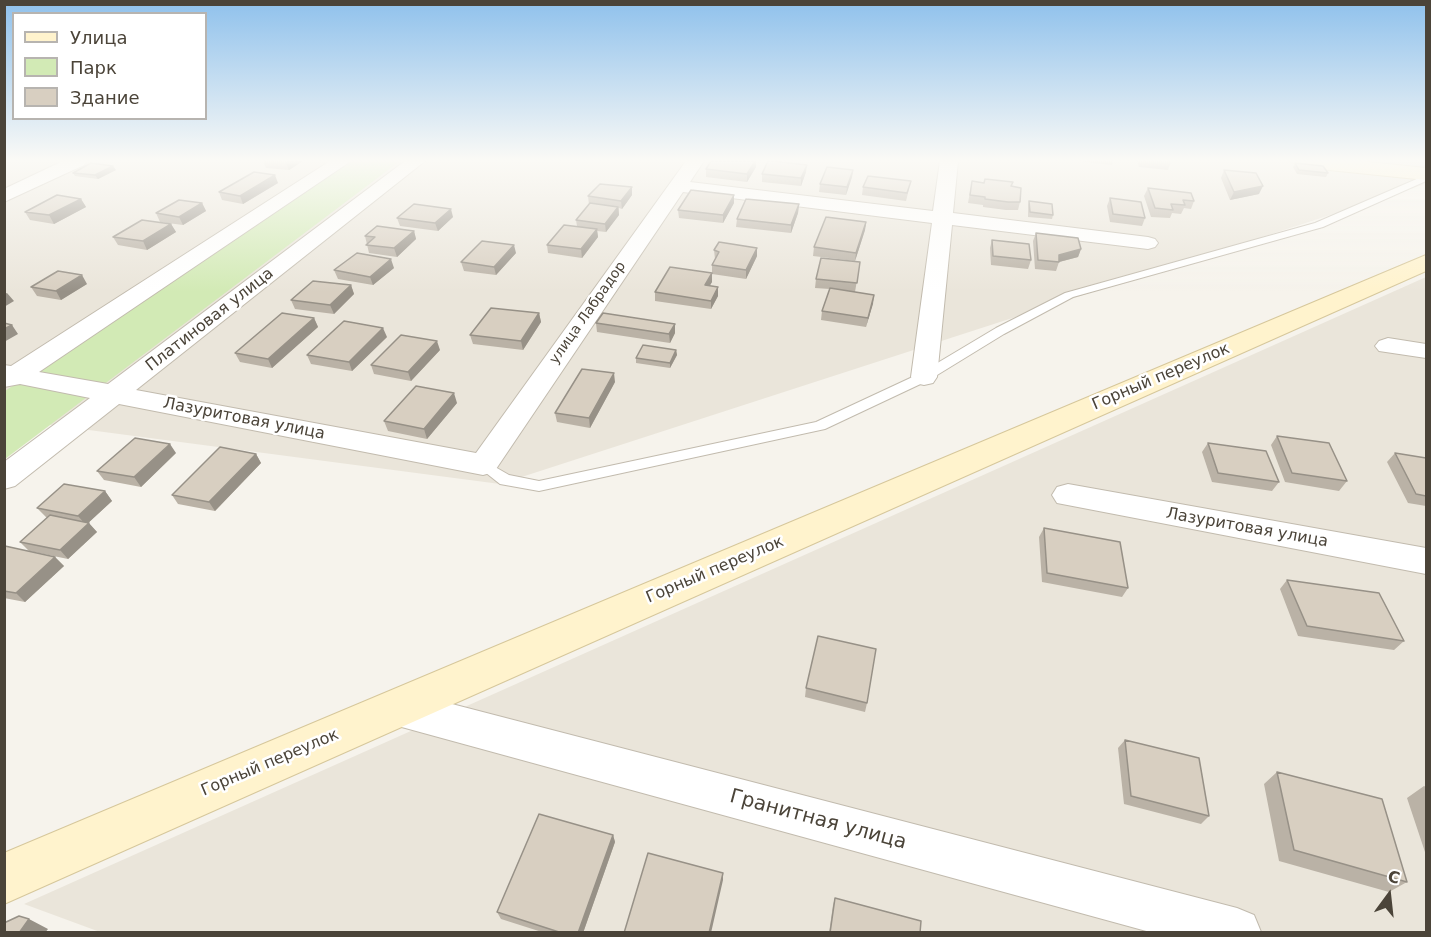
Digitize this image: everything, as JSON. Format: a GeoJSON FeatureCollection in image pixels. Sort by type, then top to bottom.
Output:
{"type":"FeatureCollection","features":[{"type":"Feature","properties":{"kind":"street"},"geometry":{"type":"LineString","coordinates":[[8,377],[274,205]]}},
{"type":"Feature","properties":{"kind":"street","name":"Платиновая улица"},"geometry":{"type":"LineString","coordinates":[[4,478],[359,205]]}},
{"type":"Feature","properties":{"kind":"street","name":"улица Лабрадор"},"geometry":{"type":"LineString","coordinates":[[483,465],[665,205]]}},
{"type":"Feature","properties":{"kind":"street"},"geometry":{"type":"LineString","coordinates":[[828,205],[1148,243]]}},
{"type":"Feature","properties":{"kind":"street"},"geometry":{"type":"LineString","coordinates":[[924,377],[943,205]]}},
{"type":"Feature","properties":{"kind":"street","name":"Горный переулок"},"geometry":{"type":"LineString","coordinates":[[4,879],[1426,262]]}},
{"type":"Feature","properties":{"kind":"street"},"geometry":{"type":"LineString","coordinates":[[1388,346],[1426,351]]}},
{"type":"Feature","properties":{"kind":"street","name":"Лазуритовая улица"},"geometry":{"type":"LineString","coordinates":[[8,377],[114,394],[483,465]]}},
{"type":"Feature","properties":{"kind":"street","name":"Лазуритовая улица"},"geometry":{"type":"LineString","coordinates":[[1068,495],[1426,561]]}},
{"type":"Feature","properties":{"kind":"street","name":"Гранитная улица"},"geometry":{"type":"LineString","coordinates":[[398,708],[1238,933]]}},
{"type":"Feature","properties":{"kind":"lane"},"geometry":{"type":"LineString","coordinates":[[483,465],[505,480],[539,486],[820,426],[924,377],[1000,331],[1069,295],[1319,225],[1363,205]]}},
{"type":"Feature","properties":{"kind":"shaded area"},"geometry":{"type":"Polygon","coordinates":[[[5,205],[1362,205],[500,484],[5,419],[5,205]]]}},
{"type":"Feature","properties":{"kind":"shaded area"},"geometry":{"type":"Polygon","coordinates":[[[1426,277],[1426,932],[100,932],[24,904],[1426,277]]]}},
{"type":"Feature","properties":{"kind":"green space"},"geometry":{"type":"Polygon","coordinates":[[[284,205],[342,205],[5,459],[5,391],[284,205]]]}},
{"type":"Feature","properties":{"kind":"building"},"geometry":{"type":"Polygon","coordinates":[[[39,205],[70,205],[49,215],[25,212],[39,205]]]}},
{"type":"Feature","properties":{"kind":"building"},"geometry":{"type":"Polygon","coordinates":[[[171,205],[199,205],[179,217],[156,213],[171,205]]]}},
{"type":"Feature","properties":{"kind":"building"},"geometry":{"type":"Polygon","coordinates":[[[413,205],[451,209],[435,223],[397,218],[413,205]]]}},
{"type":"Feature","properties":{"kind":"building"},"geometry":{"type":"Polygon","coordinates":[[[589,205],[618,207],[605,224],[576,220],[589,205]]]}},
{"type":"Feature","properties":{"kind":"building"},"geometry":{"type":"Polygon","coordinates":[[[681,205],[729,205],[723,215],[678,210],[681,205]]]}},
{"type":"Feature","properties":{"kind":"building"},"geometry":{"type":"Polygon","coordinates":[[[743,205],[799,205],[791,225],[737,219],[743,205]]]}},
{"type":"Feature","properties":{"kind":"building"},"geometry":{"type":"Polygon","coordinates":[[[1029,205],[1052,205],[1053,215],[1030,212],[1029,205]]]}},
{"type":"Feature","properties":{"kind":"building"},"geometry":{"type":"Polygon","coordinates":[[[1111,205],[1142,205],[1145,218],[1113,214],[1111,205]]]}},
{"type":"Feature","properties":{"kind":"building"},"geometry":{"type":"Polygon","coordinates":[[[1154,205],[1171,205],[1173,210],[1155,208],[1154,205]]]}},
{"type":"Feature","properties":{"kind":"building"},"geometry":{"type":"Polygon","coordinates":[[[826,217],[866,222],[856,253],[814,247],[826,217]]]}},
{"type":"Feature","properties":{"kind":"building"},"geometry":{"type":"Polygon","coordinates":[[[142,220],[171,224],[143,241],[113,237],[142,220]]]}},
{"type":"Feature","properties":{"kind":"building"},"geometry":{"type":"Polygon","coordinates":[[[564,225],[597,229],[581,249],[547,245],[564,225]]]}},
{"type":"Feature","properties":{"kind":"building"},"geometry":{"type":"Polygon","coordinates":[[[377,226],[414,231],[394,248],[366,245],[375,237],[365,236],[377,226]]]}},
{"type":"Feature","properties":{"kind":"building"},"geometry":{"type":"Polygon","coordinates":[[[1036,233],[1078,238],[1081,249],[1059,255],[1059,262],[1038,260],[1036,233]]]}},
{"type":"Feature","properties":{"kind":"building"},"geometry":{"type":"Polygon","coordinates":[[[992,240],[1029,244],[1031,260],[993,256],[992,240]]]}},
{"type":"Feature","properties":{"kind":"building"},"geometry":{"type":"Polygon","coordinates":[[[482,241],[514,245],[494,267],[461,262],[482,241]]]}},
{"type":"Feature","properties":{"kind":"building"},"geometry":{"type":"Polygon","coordinates":[[[719,242],[757,248],[746,270],[712,265],[719,252],[714,250],[719,242]]]}},
{"type":"Feature","properties":{"kind":"building"},"geometry":{"type":"Polygon","coordinates":[[[357,253],[391,259],[370,277],[334,270],[357,253]]]}},
{"type":"Feature","properties":{"kind":"building"},"geometry":{"type":"Polygon","coordinates":[[[821,258],[860,262],[857,283],[816,279],[821,258]]]}},
{"type":"Feature","properties":{"kind":"building"},"geometry":{"type":"Polygon","coordinates":[[[670,267],[712,273],[705,285],[718,287],[711,301],[655,292],[670,267]]]}},
{"type":"Feature","properties":{"kind":"building"},"geometry":{"type":"Polygon","coordinates":[[[58,271],[82,275],[56,291],[31,287],[58,271]]]}},
{"type":"Feature","properties":{"kind":"building"},"geometry":{"type":"Polygon","coordinates":[[[313,281],[351,285],[330,305],[291,300],[313,281]]]}},
{"type":"Feature","properties":{"kind":"building"},"geometry":{"type":"Polygon","coordinates":[[[830,288],[874,295],[868,318],[822,311],[830,288]]]}},
{"type":"Feature","properties":{"kind":"building"},"geometry":{"type":"Polygon","coordinates":[[[491,308],[539,313],[521,341],[470,335],[491,308]]]}},
{"type":"Feature","properties":{"kind":"building"},"geometry":{"type":"Polygon","coordinates":[[[282,313],[314,318],[268,359],[235,353],[282,313]]]}},
{"type":"Feature","properties":{"kind":"building"},"geometry":{"type":"Polygon","coordinates":[[[603,313],[675,324],[669,334],[596,323],[603,313]]]}},
{"type":"Feature","properties":{"kind":"building"},"geometry":{"type":"Polygon","coordinates":[[[344,321],[383,328],[349,362],[307,355],[344,321]]]}},
{"type":"Feature","properties":{"kind":"building"},"geometry":{"type":"Polygon","coordinates":[[[4,323],[12,325],[4,329],[4,323]]]}},
{"type":"Feature","properties":{"kind":"building"},"geometry":{"type":"Polygon","coordinates":[[[401,335],[437,341],[408,372],[371,365],[401,335]]]}},
{"type":"Feature","properties":{"kind":"building"},"geometry":{"type":"Polygon","coordinates":[[[643,345],[676,350],[670,363],[636,358],[643,345]]]}},
{"type":"Feature","properties":{"kind":"building"},"geometry":{"type":"Polygon","coordinates":[[[582,369],[614,373],[589,418],[555,413],[582,369]]]}},
{"type":"Feature","properties":{"kind":"building"},"geometry":{"type":"Polygon","coordinates":[[[416,386],[454,393],[424,429],[384,421],[416,386]]]}},
{"type":"Feature","properties":{"kind":"building"},"geometry":{"type":"Polygon","coordinates":[[[1277,436],[1329,443],[1347,481],[1292,473],[1277,436]]]}},
{"type":"Feature","properties":{"kind":"building"},"geometry":{"type":"Polygon","coordinates":[[[135,438],[170,444],[134,477],[97,471],[135,438]]]}},
{"type":"Feature","properties":{"kind":"building"},"geometry":{"type":"Polygon","coordinates":[[[1208,443],[1266,451],[1279,482],[1218,473],[1208,443]]]}},
{"type":"Feature","properties":{"kind":"building"},"geometry":{"type":"Polygon","coordinates":[[[220,447],[256,454],[209,502],[172,495],[220,447]]]}},
{"type":"Feature","properties":{"kind":"building"},"geometry":{"type":"Polygon","coordinates":[[[1395,453],[1426,458],[1426,496],[1416,494],[1395,453]]]}},
{"type":"Feature","properties":{"kind":"building"},"geometry":{"type":"Polygon","coordinates":[[[64,484],[105,491],[78,516],[37,508],[64,484]]]}},
{"type":"Feature","properties":{"kind":"building"},"geometry":{"type":"Polygon","coordinates":[[[50,515],[89,523],[60,550],[20,542],[50,515]]]}},
{"type":"Feature","properties":{"kind":"building"},"geometry":{"type":"Polygon","coordinates":[[[1044,528],[1120,542],[1128,588],[1047,573],[1044,528]]]}},
{"type":"Feature","properties":{"kind":"building"},"geometry":{"type":"Polygon","coordinates":[[[5,546],[55,557],[16,593],[4,591],[5,546]]]}},
{"type":"Feature","properties":{"kind":"building"},"geometry":{"type":"Polygon","coordinates":[[[1287,580],[1379,593],[1404,641],[1307,626],[1287,580]]]}},
{"type":"Feature","properties":{"kind":"building"},"geometry":{"type":"Polygon","coordinates":[[[818,636],[876,649],[867,703],[806,688],[818,636]]]}},
{"type":"Feature","properties":{"kind":"building"},"geometry":{"type":"Polygon","coordinates":[[[1125,740],[1199,758],[1209,816],[1131,796],[1125,740]]]}},
{"type":"Feature","properties":{"kind":"building"},"geometry":{"type":"Polygon","coordinates":[[[1277,772],[1382,799],[1407,882],[1294,850],[1277,772]]]}},
{"type":"Feature","properties":{"kind":"building"},"geometry":{"type":"Polygon","coordinates":[[[539,814],[613,835],[578,933],[562,933],[497,912],[539,814]]]}},
{"type":"Feature","properties":{"kind":"building"},"geometry":{"type":"Polygon","coordinates":[[[648,853],[723,873],[709,933],[624,933],[648,853]]]}},
{"type":"Feature","properties":{"kind":"building"},"geometry":{"type":"Polygon","coordinates":[[[835,898],[921,921],[920,933],[830,933],[835,898]]]}},
{"type":"Feature","properties":{"kind":"building"},"geometry":{"type":"Polygon","coordinates":[[[19,916],[29,919],[19,933],[4,933],[4,923],[19,916]]]}}]}
